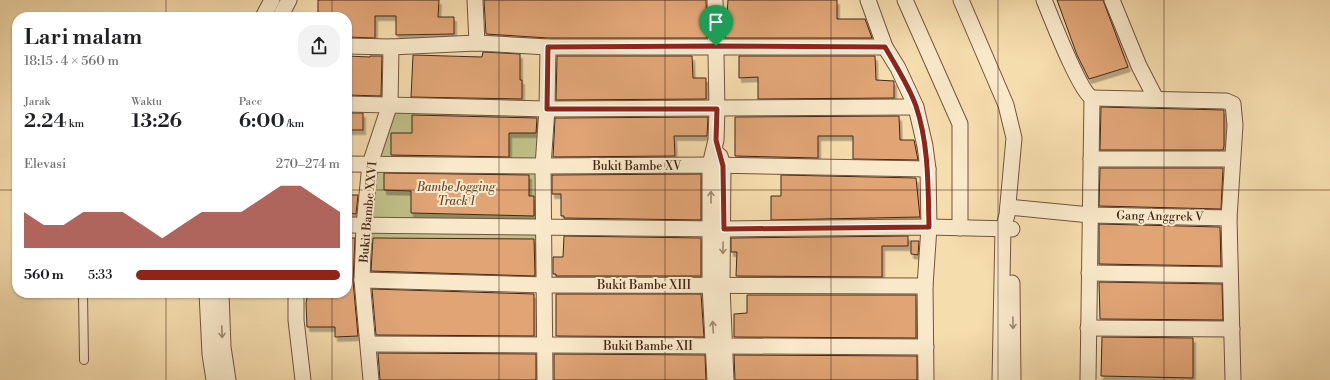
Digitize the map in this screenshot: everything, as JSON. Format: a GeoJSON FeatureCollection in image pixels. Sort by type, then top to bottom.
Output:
{"type":"FeatureCollection","features":[{"type":"Feature","properties":{"kind":"street"},"geometry":{"type":"LineString","coordinates":[[265,12],[272,0]]}},
{"type":"Feature","properties":{"kind":"street"},"geometry":{"type":"LineString","coordinates":[[283,12],[289,0]]}},
{"type":"Feature","properties":{"kind":"street"},"geometry":{"type":"LineString","coordinates":[[475,0],[477,42]]}},
{"type":"Feature","properties":{"kind":"street"},"geometry":{"type":"LineString","coordinates":[[715,0],[717,109],[716,286],[720,346],[726,380]]}},
{"type":"Feature","properties":{"kind":"street"},"geometry":{"type":"LineString","coordinates":[[868,0],[885,47],[898,68],[916,107],[928,169],[929,227],[925,286],[926,380]]}},
{"type":"Feature","properties":{"kind":"street"},"geometry":{"type":"LineString","coordinates":[[905,0],[960,124],[960,228]]}},
{"type":"Feature","properties":{"kind":"street"},"geometry":{"type":"LineString","coordinates":[[961,0],[1006,105],[1014,138],[1007,220],[1000,380]]}},
{"type":"Feature","properties":{"kind":"street"},"geometry":{"type":"LineString","coordinates":[[1044,0],[1078,76],[1089,96],[1092,98],[1226,101],[1233,104],[1235,125],[1229,218],[1233,380]]}},
{"type":"Feature","properties":{"kind":"street"},"geometry":{"type":"LineString","coordinates":[[1112,0],[1139,66],[1156,99]]}},
{"type":"Feature","properties":{"kind":"street"},"geometry":{"type":"LineString","coordinates":[[352,46],[391,47],[477,42],[548,47],[885,47]]}},
{"type":"Feature","properties":{"kind":"street","name":"Bukit Bambe XXVI"},"geometry":{"type":"LineString","coordinates":[[371,380],[369,344],[362,280],[364,225],[370,164],[390,104],[391,47]]}},
{"type":"Feature","properties":{"kind":"street"},"geometry":{"type":"LineString","coordinates":[[545,380],[545,228],[543,166],[547,109],[548,47]]}},
{"type":"Feature","properties":{"kind":"street"},"geometry":{"type":"LineString","coordinates":[[1088,380],[1092,98]]}},
{"type":"Feature","properties":{"kind":"street"},"geometry":{"type":"LineString","coordinates":[[352,104],[547,109],[916,107]]}},
{"type":"Feature","properties":{"kind":"street"},"geometry":{"type":"LineString","coordinates":[[1091,159],[1232,159]]}},
{"type":"Feature","properties":{"kind":"street","name":"Bukit Bambe XV"},"geometry":{"type":"LineString","coordinates":[[352,164],[928,169]]}},
{"type":"Feature","properties":{"kind":"street","name":"Gang Anggrek V"},"geometry":{"type":"LineString","coordinates":[[352,225],[717,229],[960,228],[1007,220],[1090,215],[1229,218]]}},
{"type":"Feature","properties":{"kind":"street"},"geometry":{"type":"LineString","coordinates":[[1007,220],[1013,380]]}},
{"type":"Feature","properties":{"kind":"street"},"geometry":{"type":"LineString","coordinates":[[1089,272],[1230,276]]}},
{"type":"Feature","properties":{"kind":"street","name":"Bukit Bambe XIII"},"geometry":{"type":"LineString","coordinates":[[362,280],[716,286],[925,286]]}},
{"type":"Feature","properties":{"kind":"street"},"geometry":{"type":"LineString","coordinates":[[207,298],[210,354],[214,380]]}},
{"type":"Feature","properties":{"kind":"street"},"geometry":{"type":"LineString","coordinates":[[221,298],[223,347],[228,380]]}},
{"type":"Feature","properties":{"kind":"street"},"geometry":{"type":"LineString","coordinates":[[296,298],[296,320],[303,380]]}},
{"type":"Feature","properties":{"kind":"street"},"geometry":{"type":"LineString","coordinates":[[1088,328],[1232,329]]}},
{"type":"Feature","properties":{"kind":"street","name":"Bukit Bambe XII"},"geometry":{"type":"LineString","coordinates":[[369,344],[926,347]]}},
{"type":"Feature","properties":{"kind":"street"},"geometry":{"type":"LineString","coordinates":[[715,380],[720,346]]}},
{"type":"Feature","properties":{"kind":"lane"},"geometry":{"type":"LineString","coordinates":[[83,298],[84,360]]}},
{"type":"Feature","properties":{"kind":"green space","name":"Bambe Jogging Track 1"},"geometry":{"type":"Polygon","coordinates":[[[390,104],[547,109],[544,285],[362,280],[364,225],[390,104]]]}},
{"type":"Feature","properties":{"kind":"building"},"geometry":{"type":"Polygon","coordinates":[[[318,0],[439,0],[438,17],[454,17],[454,34],[396,35],[396,16],[375,16],[375,38],[352,37],[352,12],[318,12],[318,0]]]}},
{"type":"Feature","properties":{"kind":"building"},"geometry":{"type":"Polygon","coordinates":[[[484,0],[706,0],[707,38],[548,38],[486,34],[484,0]]]}},
{"type":"Feature","properties":{"kind":"building"},"geometry":{"type":"Polygon","coordinates":[[[728,0],[837,0],[837,19],[865,19],[872,38],[725,38],[724,15],[727,15],[728,0]]]}},
{"type":"Feature","properties":{"kind":"building"},"geometry":{"type":"Polygon","coordinates":[[[1057,0],[1103,0],[1128,67],[1089,79],[1077,55],[1057,0]]]}},
{"type":"Feature","properties":{"kind":"building"},"geometry":{"type":"Polygon","coordinates":[[[483,52],[520,54],[522,99],[411,97],[413,55],[482,57],[483,52]]]}},
{"type":"Feature","properties":{"kind":"building"},"geometry":{"type":"Polygon","coordinates":[[[352,56],[382,56],[381,96],[352,95],[352,56]]]}},
{"type":"Feature","properties":{"kind":"building"},"geometry":{"type":"Polygon","coordinates":[[[557,56],[692,56],[693,78],[706,78],[706,99],[556,100],[557,56]]]}},
{"type":"Feature","properties":{"kind":"building"},"geometry":{"type":"Polygon","coordinates":[[[739,56],[875,56],[876,80],[894,81],[894,98],[758,99],[758,77],[739,78],[739,56]]]}},
{"type":"Feature","properties":{"kind":"building"},"geometry":{"type":"Polygon","coordinates":[[[1101,107],[1224,110],[1223,150],[1100,150],[1101,107]]]}},
{"type":"Feature","properties":{"kind":"building"},"geometry":{"type":"Polygon","coordinates":[[[352,113],[363,113],[363,130],[352,130],[352,113]]]}},
{"type":"Feature","properties":{"kind":"building"},"geometry":{"type":"Polygon","coordinates":[[[412,115],[537,118],[536,133],[509,133],[509,157],[391,155],[391,133],[412,133],[412,115]]]}},
{"type":"Feature","properties":{"kind":"building"},"geometry":{"type":"Polygon","coordinates":[[[899,116],[900,140],[914,140],[918,160],[853,159],[853,136],[818,136],[818,158],[735,156],[735,117],[899,116]]]}},
{"type":"Feature","properties":{"kind":"building"},"geometry":{"type":"Polygon","coordinates":[[[708,117],[707,136],[674,136],[675,156],[553,157],[555,118],[708,117]]]}},
{"type":"Feature","properties":{"kind":"building"},"geometry":{"type":"Polygon","coordinates":[[[1100,168],[1223,168],[1221,209],[1099,206],[1100,168]]]}},
{"type":"Feature","properties":{"kind":"building"},"geometry":{"type":"Polygon","coordinates":[[[384,173],[529,175],[529,196],[534,196],[534,216],[411,213],[411,191],[384,190],[384,173]]]}},
{"type":"Feature","properties":{"kind":"building"},"geometry":{"type":"Polygon","coordinates":[[[701,174],[701,220],[564,218],[564,216],[561,216],[561,194],[552,194],[552,175],[701,174]]]}},
{"type":"Feature","properties":{"kind":"building"},"geometry":{"type":"Polygon","coordinates":[[[781,175],[916,178],[920,217],[771,220],[771,196],[781,196],[781,175]]]}},
{"type":"Feature","properties":{"kind":"building"},"geometry":{"type":"Polygon","coordinates":[[[352,195],[358,195],[356,214],[352,214],[352,195]]]}},
{"type":"Feature","properties":{"kind":"building"},"geometry":{"type":"Polygon","coordinates":[[[1099,224],[1220,227],[1221,266],[1099,264],[1099,224]]]}},
{"type":"Feature","properties":{"kind":"building"},"geometry":{"type":"Polygon","coordinates":[[[564,236],[701,238],[701,276],[556,276],[556,274],[553,274],[553,257],[563,257],[564,236]]]}},
{"type":"Feature","properties":{"kind":"building"},"geometry":{"type":"Polygon","coordinates":[[[908,236],[908,246],[882,246],[882,277],[736,276],[737,252],[731,252],[731,238],[908,236]]]}},
{"type":"Feature","properties":{"kind":"building"},"geometry":{"type":"Polygon","coordinates":[[[352,238],[355,238],[353,281],[358,336],[335,337],[335,327],[307,327],[307,298],[352,298],[352,238]]]}},
{"type":"Feature","properties":{"kind":"building"},"geometry":{"type":"Polygon","coordinates":[[[373,238],[534,239],[535,274],[534,276],[371,271],[373,238]]]}},
{"type":"Feature","properties":{"kind":"building"},"geometry":{"type":"Polygon","coordinates":[[[911,241],[919,241],[918,255],[911,254],[911,241]]]}},
{"type":"Feature","properties":{"kind":"building"},"geometry":{"type":"Polygon","coordinates":[[[1099,282],[1222,284],[1223,320],[1100,319],[1099,282]]]}},
{"type":"Feature","properties":{"kind":"building"},"geometry":{"type":"Polygon","coordinates":[[[372,289],[534,294],[534,336],[376,335],[372,289]]]}},
{"type":"Feature","properties":{"kind":"building"},"geometry":{"type":"Polygon","coordinates":[[[556,294],[701,294],[704,337],[556,336],[556,294]]]}},
{"type":"Feature","properties":{"kind":"building"},"geometry":{"type":"Polygon","coordinates":[[[747,295],[916,295],[916,338],[734,337],[734,314],[747,313],[747,295]]]}},
{"type":"Feature","properties":{"kind":"building"},"geometry":{"type":"Polygon","coordinates":[[[1102,337],[1193,338],[1193,378],[1101,376],[1102,337]]]}},
{"type":"Feature","properties":{"kind":"building"},"geometry":{"type":"Polygon","coordinates":[[[378,353],[536,354],[536,380],[380,380],[378,353]]]}},
{"type":"Feature","properties":{"kind":"building"},"geometry":{"type":"Polygon","coordinates":[[[554,354],[705,355],[706,380],[554,380],[554,354]]]}},
{"type":"Feature","properties":{"kind":"building"},"geometry":{"type":"Polygon","coordinates":[[[734,355],[917,356],[917,380],[735,380],[734,355]]]}},
{"type":"Feature","properties":{"kind":"route"},"geometry":{"type":"LineString","coordinates":[[716,46],[885,47],[898,68],[916,107],[928,169],[929,227],[724,229],[723,166],[716,140],[717,109],[547,109],[548,47],[716,46]]}}]}
